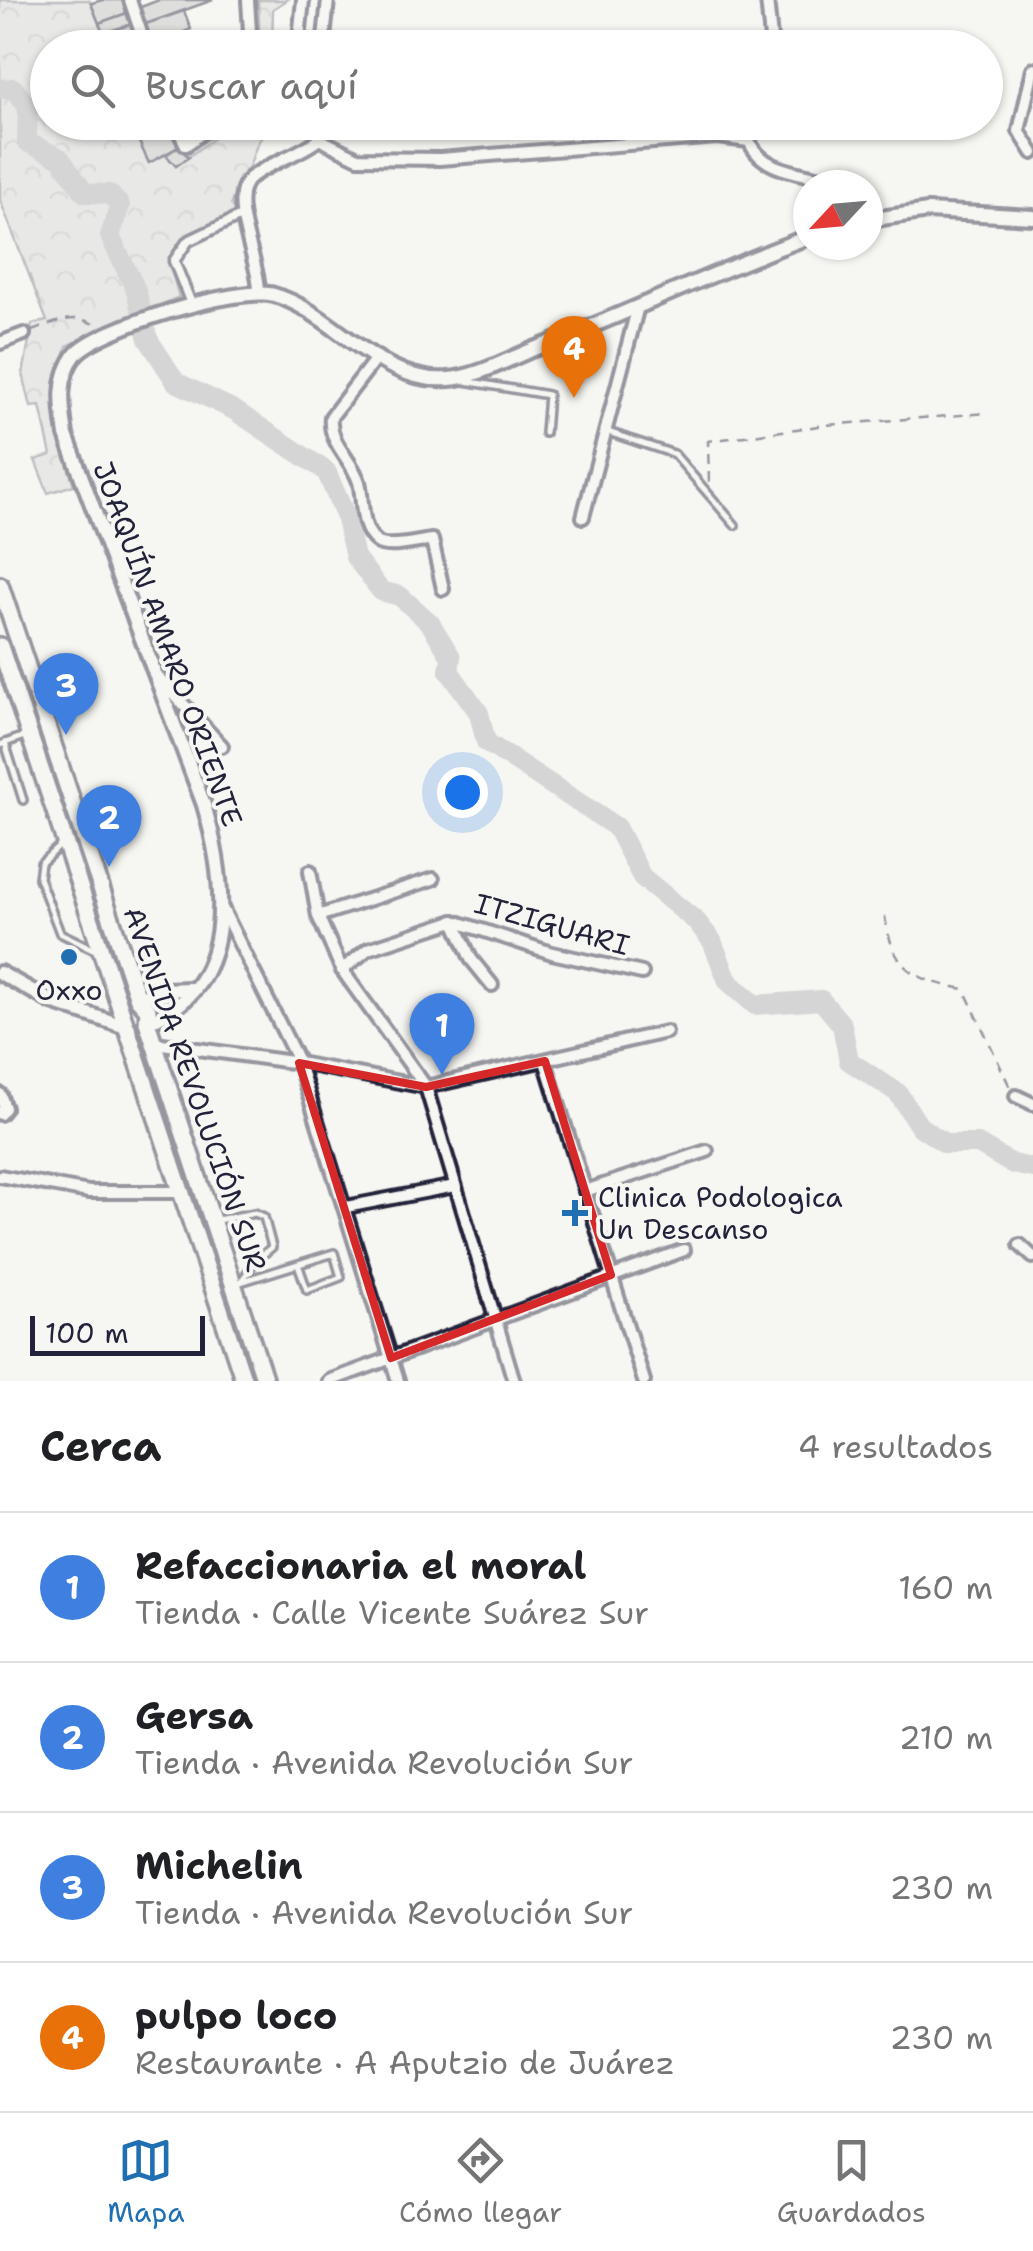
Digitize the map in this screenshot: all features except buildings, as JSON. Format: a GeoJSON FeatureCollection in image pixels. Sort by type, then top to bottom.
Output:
{"type":"FeatureCollection","features":[{"type":"Feature","properties":{"kind":"main road","name":"AVENIDA REVOLUCIÓN SUR"},"geometry":{"type":"LineString","coordinates":[[0,585],[130,1002]]}},
{"type":"Feature","properties":{"kind":"main road","name":"AVENIDA REVOLUCIÓN SUR"},"geometry":{"type":"LineString","coordinates":[[0,646],[105,955],[130,1002],[147,1006],[147,1022],[238,1282],[265,1381]]}},
{"type":"Feature","properties":{"kind":"main road","name":"AVENIDA REVOLUCIÓN SUR"},"geometry":{"type":"LineString","coordinates":[[130,1002],[121,1016],[129,1028],[244,1381]]}},
{"type":"Feature","properties":{"kind":"main road"},"geometry":{"type":"LineString","coordinates":[[129,1028],[147,1022]]}},
{"type":"Feature","properties":{"kind":"street"},"geometry":{"type":"LineString","coordinates":[[130,0],[140,30]]}},
{"type":"Feature","properties":{"kind":"street"},"geometry":{"type":"LineString","coordinates":[[248,0],[249,30]]}},
{"type":"Feature","properties":{"kind":"street"},"geometry":{"type":"LineString","coordinates":[[300,30],[303,0]]}},
{"type":"Feature","properties":{"kind":"street"},"geometry":{"type":"LineString","coordinates":[[326,30],[328,0]]}},
{"type":"Feature","properties":{"kind":"street"},"geometry":{"type":"LineString","coordinates":[[767,0],[770,30]]}},
{"type":"Feature","properties":{"kind":"street"},"geometry":{"type":"LineString","coordinates":[[1029,150],[1019,131],[1033,70]]}},
{"type":"Feature","properties":{"kind":"street"},"geometry":{"type":"LineString","coordinates":[[259,292],[252,244],[241,216],[240,201],[248,179],[318,140]]}},
{"type":"Feature","properties":{"kind":"street"},"geometry":{"type":"LineString","coordinates":[[322,140],[358,158],[440,160],[681,140]]}},
{"type":"Feature","properties":{"kind":"street"},"geometry":{"type":"LineString","coordinates":[[749,140],[755,154],[771,166],[793,172]]}},
{"type":"Feature","properties":{"kind":"street"},"geometry":{"type":"LineString","coordinates":[[883,218],[928,212],[1033,217]]}},
{"type":"Feature","properties":{"kind":"street"},"geometry":{"type":"LineString","coordinates":[[188,307],[174,261],[188,241],[241,216]]}},
{"type":"Feature","properties":{"kind":"street"},"geometry":{"type":"LineString","coordinates":[[106,332],[188,307],[259,292],[302,306],[378,357],[419,374],[452,379],[637,310],[730,266],[793,243]]}},
{"type":"Feature","properties":{"kind":"street"},"geometry":{"type":"LineString","coordinates":[[583,517],[637,310]]}},
{"type":"Feature","properties":{"kind":"street","name":"JOAQUÍN AMARO ORIENTE"},"geometry":{"type":"LineString","coordinates":[[106,332],[78,352],[68,366],[61,406],[72,452],[157,675],[218,854],[220,941],[191,990]]}},
{"type":"Feature","properties":{"kind":"street"},"geometry":{"type":"LineString","coordinates":[[0,343],[24,334]]}},
{"type":"Feature","properties":{"kind":"street"},"geometry":{"type":"LineString","coordinates":[[378,357],[331,417],[332,434],[359,481],[362,516],[375,540],[384,545],[432,540],[443,588]]}},
{"type":"Feature","properties":{"kind":"street"},"geometry":{"type":"LineString","coordinates":[[157,675],[222,746]]}},
{"type":"Feature","properties":{"kind":"street"},"geometry":{"type":"LineString","coordinates":[[310,870],[318,916],[342,970],[426,1087],[514,1381]]}},
{"type":"Feature","properties":{"kind":"street"},"geometry":{"type":"LineString","coordinates":[[318,916],[432,879]]}},
{"type":"Feature","properties":{"kind":"street"},"geometry":{"type":"LineString","coordinates":[[222,908],[300,1062],[398,1381]]}},
{"type":"Feature","properties":{"kind":"street"},"geometry":{"type":"LineString","coordinates":[[454,921],[471,958],[492,985]]}},
{"type":"Feature","properties":{"kind":"street","name":"ITZIGUARI"},"geometry":{"type":"LineString","coordinates":[[342,970],[368,949],[454,921],[552,953],[642,972]]}},
{"type":"Feature","properties":{"kind":"street"},"geometry":{"type":"LineString","coordinates":[[0,991],[5,976],[52,1002],[129,1028]]}},
{"type":"Feature","properties":{"kind":"street"},"geometry":{"type":"LineString","coordinates":[[99,1020],[130,1002],[163,990],[191,990]]}},
{"type":"Feature","properties":{"kind":"street"},"geometry":{"type":"LineString","coordinates":[[147,1022],[172,1010],[191,990]]}},
{"type":"Feature","properties":{"kind":"street"},"geometry":{"type":"LineString","coordinates":[[155,1043],[300,1062],[426,1087],[666,1032]]}},
{"type":"Feature","properties":{"kind":"street"},"geometry":{"type":"LineString","coordinates":[[544,1061],[644,1381]]}},
{"type":"Feature","properties":{"kind":"street"},"geometry":{"type":"LineString","coordinates":[[0,1094],[3,1114]]}},
{"type":"Feature","properties":{"kind":"street"},"geometry":{"type":"LineString","coordinates":[[1016,1096],[1033,1104]]}},
{"type":"Feature","properties":{"kind":"street"},"geometry":{"type":"LineString","coordinates":[[585,1191],[707,1150]]}},
{"type":"Feature","properties":{"kind":"street"},"geometry":{"type":"LineString","coordinates":[[0,1176],[90,1192],[180,1192]]}},
{"type":"Feature","properties":{"kind":"street"},"geometry":{"type":"LineString","coordinates":[[346,1207],[455,1186]]}},
{"type":"Feature","properties":{"kind":"street"},"geometry":{"type":"LineString","coordinates":[[1020,1245],[1033,1257]]}},
{"type":"Feature","properties":{"kind":"street"},"geometry":{"type":"LineString","coordinates":[[329,1381],[684,1250]]}},
{"type":"Feature","properties":{"kind":"lane"},"geometry":{"type":"LineString","coordinates":[[452,379],[548,396],[545,434]]}},
{"type":"Feature","properties":{"kind":"lane"},"geometry":{"type":"LineString","coordinates":[[605,431],[674,454],[735,525]]}},
{"type":"Feature","properties":{"kind":"lane"},"geometry":{"type":"LineString","coordinates":[[22,800],[3,744],[30,734]]}},
{"type":"Feature","properties":{"kind":"lane"},"geometry":{"type":"LineString","coordinates":[[66,840],[39,870],[54,925],[68,939],[105,955]]}},
{"type":"Feature","properties":{"kind":"lane"},"geometry":{"type":"LineString","coordinates":[[214,1220],[255,1213],[264,1217],[272,1247],[238,1282]]}},
{"type":"Feature","properties":{"kind":"lane"},"geometry":{"type":"LineString","coordinates":[[238,1282],[334,1253],[342,1278],[306,1290],[298,1264]]}},
{"type":"Feature","properties":{"kind":"path"},"geometry":{"type":"LineString","coordinates":[[24,334],[64,319],[85,319],[106,332]]}},
{"type":"Feature","properties":{"kind":"path"},"geometry":{"type":"LineString","coordinates":[[709,494],[708,441],[826,425],[989,413]]}},
{"type":"Feature","properties":{"kind":"path"},"geometry":{"type":"LineString","coordinates":[[885,916],[894,952],[916,978],[964,989],[1016,1096]]}},
{"type":"Feature","properties":{"kind":"highlighted area"},"geometry":{"type":"Polygon","coordinates":[[[545,1061],[611,1275],[391,1358],[299,1063],[426,1087],[545,1061]]]}},
{"type":"Feature","properties":{"kind":"green space"},"geometry":{"type":"Polygon","coordinates":[[[0,0],[89,0],[102,30],[30,30],[30,140],[138,140],[148,162],[166,155],[176,166],[211,140],[259,140],[231,204],[235,212],[184,236],[168,259],[179,297],[67,346],[57,385],[56,416],[74,485],[48,493],[35,460],[51,455],[40,406],[31,407],[23,374],[32,324],[47,321],[0,200],[0,0]]]}},
{"type":"Feature","properties":{"kind":"green space"},"geometry":{"type":"Polygon","coordinates":[[[258,0],[287,0],[273,9],[272,30],[259,30],[258,0]]]}},
{"type":"Feature","properties":{"kind":"waterway"},"geometry":{"type":"LineString","coordinates":[[0,89],[13,88],[28,106],[27,142],[60,158],[85,193],[109,194],[120,205],[110,236],[136,290],[148,339],[176,382],[234,410],[326,471],[345,515],[355,557],[381,591],[400,596],[430,623],[451,657],[449,671],[479,713],[486,742],[616,827],[642,877],[697,922],[712,941],[728,981],[755,1005],[821,1000],[842,1025],[849,1061],[898,1093],[919,1126],[946,1144],[978,1144],[1012,1164],[1033,1168]]}},
{"type":"Feature","properties":{"kind":"place","name":"pulpo loco"},"geometry":{"type":"Point","coordinates":[574,398]}},
{"type":"Feature","properties":{"kind":"place","name":"Michelin"},"geometry":{"type":"Point","coordinates":[66,735]}},
{"type":"Feature","properties":{"kind":"place","name":"Gersa"},"geometry":{"type":"Point","coordinates":[109,867]}},
{"type":"Feature","properties":{"kind":"place","name":"Oxxo"},"geometry":{"type":"Point","coordinates":[69,957]}},
{"type":"Feature","properties":{"kind":"place","name":"Refaccionaria el moral"},"geometry":{"type":"Point","coordinates":[442,1075]}},
{"type":"Feature","properties":{"kind":"place","name":"Clinica Podologica Un Descanso"},"geometry":{"type":"Point","coordinates":[575,1213]}}]}
